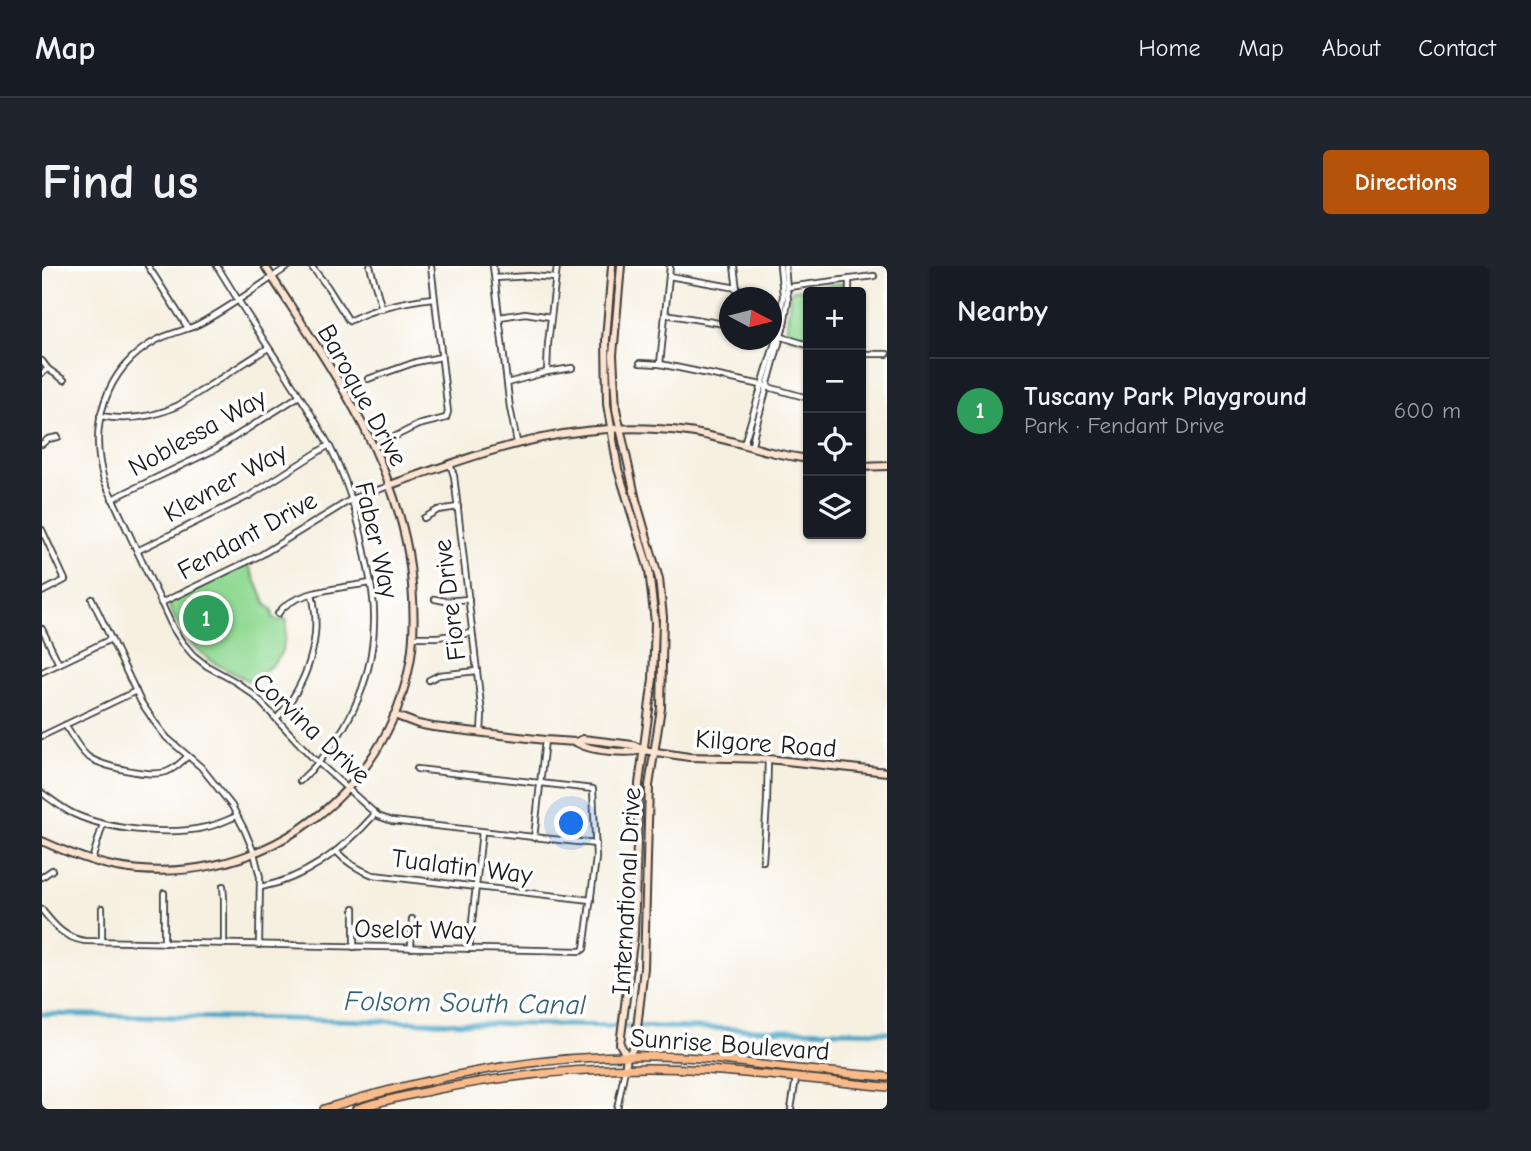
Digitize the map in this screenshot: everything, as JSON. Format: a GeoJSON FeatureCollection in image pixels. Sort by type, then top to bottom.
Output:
{"type":"FeatureCollection","features":[{"type":"Feature","properties":{"kind":"main road","name":"Sunrise Boulevard"},"geometry":{"type":"LineString","coordinates":[[324,1109],[372,1094],[450,1077],[592,1057],[652,1055],[709,1058],[887,1077]]}},
{"type":"Feature","properties":{"kind":"main road","name":"Sunrise Boulevard"},"geometry":{"type":"LineString","coordinates":[[356,1109],[393,1098],[498,1078],[576,1070],[707,1070],[887,1087]]}},
{"type":"Feature","properties":{"kind":"main road"},"geometry":{"type":"LineString","coordinates":[[796,1079],[803,1073],[823,1071]]}},
{"type":"Feature","properties":{"kind":"main road"},"geometry":{"type":"LineString","coordinates":[[336,1109],[368,1100],[372,1094]]}},
{"type":"Feature","properties":{"kind":"street"},"geometry":{"type":"LineString","coordinates":[[148,266],[188,328]]}},
{"type":"Feature","properties":{"kind":"street","name":"Faber Way"},"geometry":{"type":"LineString","coordinates":[[217,266],[329,445],[352,499],[371,583],[373,639],[367,674],[358,701],[332,746],[300,781]]}},
{"type":"Feature","properties":{"kind":"street","name":"Baroque Drive"},"geometry":{"type":"LineString","coordinates":[[42,841],[92,860],[139,869],[192,869],[254,853],[297,832],[348,789],[379,747],[394,715],[408,674],[413,637],[413,596],[402,524],[374,447],[340,383],[265,266]]}},
{"type":"Feature","properties":{"kind":"street","name":"Corvina Drive"},"geometry":{"type":"LineString","coordinates":[[289,266],[201,323],[167,335],[134,356],[115,380],[104,403],[97,433],[98,454],[112,499],[177,635],[193,655],[207,666],[246,688],[319,763],[375,814]]}},
{"type":"Feature","properties":{"kind":"street"},"geometry":{"type":"LineString","coordinates":[[311,266],[349,321],[366,313],[434,298]]}},
{"type":"Feature","properties":{"kind":"street"},"geometry":{"type":"LineString","coordinates":[[370,266],[382,309]]}},
{"type":"Feature","properties":{"kind":"street"},"geometry":{"type":"LineString","coordinates":[[374,447],[418,425],[446,418],[449,412],[431,266]]}},
{"type":"Feature","properties":{"kind":"street"},"geometry":{"type":"LineString","coordinates":[[493,266],[517,442]]}},
{"type":"Feature","properties":{"kind":"street"},"geometry":{"type":"LineString","coordinates":[[547,372],[557,266]]}},
{"type":"Feature","properties":{"kind":"street","name":"International Drive"},"geometry":{"type":"LineString","coordinates":[[612,266],[605,355],[607,404],[625,493],[645,555],[655,623],[655,660],[637,811],[634,935],[620,1044],[627,1056],[635,1045],[641,1003],[646,927],[649,786],[661,708],[663,632],[659,579],[636,500],[615,397],[613,355],[621,266]]}},
{"type":"Feature","properties":{"kind":"street"},"geometry":{"type":"LineString","coordinates":[[660,364],[670,266]]}},
{"type":"Feature","properties":{"kind":"street"},"geometry":{"type":"LineString","coordinates":[[734,266],[737,287]]}},
{"type":"Feature","properties":{"kind":"street"},"geometry":{"type":"LineString","coordinates":[[782,266],[788,286],[787,309],[782,322]]}},
{"type":"Feature","properties":{"kind":"street"},"geometry":{"type":"LineString","coordinates":[[782,266],[782,287]]}},
{"type":"Feature","properties":{"kind":"street"},"geometry":{"type":"LineString","coordinates":[[669,276],[731,287]]}},
{"type":"Feature","properties":{"kind":"street"},"geometry":{"type":"LineString","coordinates":[[788,286],[874,276]]}},
{"type":"Feature","properties":{"kind":"street"},"geometry":{"type":"LineString","coordinates":[[495,278],[555,278]]}},
{"type":"Feature","properties":{"kind":"street"},"geometry":{"type":"LineString","coordinates":[[849,279],[849,287]]}},
{"type":"Feature","properties":{"kind":"street"},"geometry":{"type":"LineString","coordinates":[[499,317],[525,313],[551,317]]}},
{"type":"Feature","properties":{"kind":"street"},"geometry":{"type":"LineString","coordinates":[[665,314],[719,323]]}},
{"type":"Feature","properties":{"kind":"street"},"geometry":{"type":"LineString","coordinates":[[782,337],[803,344]]}},
{"type":"Feature","properties":{"kind":"street"},"geometry":{"type":"LineString","coordinates":[[100,416],[134,419],[171,409],[268,348]]}},
{"type":"Feature","properties":{"kind":"street"},"geometry":{"type":"LineString","coordinates":[[748,445],[774,350]]}},
{"type":"Feature","properties":{"kind":"street"},"geometry":{"type":"LineString","coordinates":[[866,354],[887,354]]}},
{"type":"Feature","properties":{"kind":"street"},"geometry":{"type":"LineString","coordinates":[[368,379],[416,362],[441,357]]}},
{"type":"Feature","properties":{"kind":"street"},"geometry":{"type":"LineString","coordinates":[[42,360],[48,369],[64,380]]}},
{"type":"Feature","properties":{"kind":"street"},"geometry":{"type":"LineString","coordinates":[[640,363],[660,364],[803,397]]}},
{"type":"Feature","properties":{"kind":"street"},"geometry":{"type":"LineString","coordinates":[[507,383],[572,368]]}},
{"type":"Feature","properties":{"kind":"street"},"geometry":{"type":"LineString","coordinates":[[42,373],[48,369]]}},
{"type":"Feature","properties":{"kind":"street","name":"Noblessa Way"},"geometry":{"type":"LineString","coordinates":[[112,499],[214,450],[299,396]]}},
{"type":"Feature","properties":{"kind":"street"},"geometry":{"type":"LineString","coordinates":[[390,485],[517,442],[560,433],[610,428],[692,432],[803,458]]}},
{"type":"Feature","properties":{"kind":"street"},"geometry":{"type":"LineString","coordinates":[[42,444],[48,439],[58,438]]}},
{"type":"Feature","properties":{"kind":"street","name":"Klevner Way"},"geometry":{"type":"LineString","coordinates":[[137,551],[249,496],[329,445]]}},
{"type":"Feature","properties":{"kind":"street","name":"Fiore Drive"},"geometry":{"type":"LineString","coordinates":[[450,464],[454,476],[469,599],[482,714],[481,733]]}},
{"type":"Feature","properties":{"kind":"street"},"geometry":{"type":"LineString","coordinates":[[866,467],[887,466]]}},
{"type":"Feature","properties":{"kind":"street","name":"Fendant Drive"},"geometry":{"type":"LineString","coordinates":[[161,603],[261,555],[352,499],[390,485]]}},
{"type":"Feature","properties":{"kind":"street"},"geometry":{"type":"LineString","coordinates":[[425,517],[438,510],[458,507]]}},
{"type":"Feature","properties":{"kind":"street"},"geometry":{"type":"LineString","coordinates":[[42,530],[65,580],[42,592]]}},
{"type":"Feature","properties":{"kind":"street"},"geometry":{"type":"LineString","coordinates":[[645,555],[651,563],[655,587],[661,597]]}},
{"type":"Feature","properties":{"kind":"street"},"geometry":{"type":"LineString","coordinates":[[278,614],[294,601],[312,594],[371,583]]}},
{"type":"Feature","properties":{"kind":"street"},"geometry":{"type":"LineString","coordinates":[[652,592],[658,602],[663,632]]}},
{"type":"Feature","properties":{"kind":"street"},"geometry":{"type":"LineString","coordinates":[[277,718],[297,693],[309,664],[315,632],[312,594]]}},
{"type":"Feature","properties":{"kind":"street"},"geometry":{"type":"LineString","coordinates":[[92,599],[136,691],[156,724],[167,738],[201,767],[237,816],[254,853],[261,887],[259,945]]}},
{"type":"Feature","properties":{"kind":"street"},"geometry":{"type":"LineString","coordinates":[[435,599],[469,599]]}},
{"type":"Feature","properties":{"kind":"street"},"geometry":{"type":"LineString","coordinates":[[42,629],[60,664]]}},
{"type":"Feature","properties":{"kind":"street"},"geometry":{"type":"LineString","coordinates":[[413,637],[472,633]]}},
{"type":"Feature","properties":{"kind":"street"},"geometry":{"type":"LineString","coordinates":[[42,672],[111,639]]}},
{"type":"Feature","properties":{"kind":"street"},"geometry":{"type":"LineString","coordinates":[[429,680],[439,675],[477,671]]}},
{"type":"Feature","properties":{"kind":"street"},"geometry":{"type":"LineString","coordinates":[[42,736],[136,691]]}},
{"type":"Feature","properties":{"kind":"street","name":"Kilgore Road"},"geometry":{"type":"LineString","coordinates":[[394,715],[418,724],[481,733],[576,742],[583,739],[634,745],[643,750],[689,757],[768,759],[887,772]]}},
{"type":"Feature","properties":{"kind":"street"},"geometry":{"type":"LineString","coordinates":[[65,725],[88,757],[133,771],[152,774],[165,772],[172,770],[188,756]]}},
{"type":"Feature","properties":{"kind":"street"},"geometry":{"type":"LineString","coordinates":[[534,838],[545,740]]}},
{"type":"Feature","properties":{"kind":"street"},"geometry":{"type":"LineString","coordinates":[[763,861],[768,759]]}},
{"type":"Feature","properties":{"kind":"street"},"geometry":{"type":"LineString","coordinates":[[417,769],[540,783]]}},
{"type":"Feature","properties":{"kind":"street","name":"Oselot Way"},"geometry":{"type":"LineString","coordinates":[[42,910],[55,927],[71,938],[85,941],[581,951],[584,948],[594,876],[596,844],[593,789],[540,783]]}},
{"type":"Feature","properties":{"kind":"street"},"geometry":{"type":"LineString","coordinates":[[42,793],[73,813],[103,824],[152,831],[207,827],[237,816]]}},
{"type":"Feature","properties":{"kind":"street"},"geometry":{"type":"LineString","coordinates":[[261,887],[279,884],[314,866],[355,836],[375,814],[392,821],[596,844]]}},
{"type":"Feature","properties":{"kind":"street"},"geometry":{"type":"LineString","coordinates":[[92,860],[103,824]]}},
{"type":"Feature","properties":{"kind":"street"},"geometry":{"type":"LineString","coordinates":[[469,949],[482,832]]}},
{"type":"Feature","properties":{"kind":"street","name":"Tualatin Way"},"geometry":{"type":"LineString","coordinates":[[336,851],[361,870],[373,874],[591,900]]}},
{"type":"Feature","properties":{"kind":"street"},"geometry":{"type":"LineString","coordinates":[[42,877],[52,870]]}},
{"type":"Feature","properties":{"kind":"street"},"geometry":{"type":"LineString","coordinates":[[223,886],[224,944]]}},
{"type":"Feature","properties":{"kind":"street"},"geometry":{"type":"LineString","coordinates":[[164,894],[164,943]]}},
{"type":"Feature","properties":{"kind":"street"},"geometry":{"type":"LineString","coordinates":[[102,908],[102,941]]}},
{"type":"Feature","properties":{"kind":"street"},"geometry":{"type":"LineString","coordinates":[[354,908],[354,947]]}},
{"type":"Feature","properties":{"kind":"street"},"geometry":{"type":"LineString","coordinates":[[411,948],[412,919]]}},
{"type":"Feature","properties":{"kind":"street"},"geometry":{"type":"LineString","coordinates":[[617,1109],[627,1056]]}},
{"type":"Feature","properties":{"kind":"street"},"geometry":{"type":"LineString","coordinates":[[791,1109],[796,1079]]}},
{"type":"Feature","properties":{"kind":"green space"},"geometry":{"type":"Polygon","coordinates":[[[843,283],[846,287],[814,287],[843,283]]]}},
{"type":"Feature","properties":{"kind":"green space"},"geometry":{"type":"Polygon","coordinates":[[[803,289],[803,341],[788,337],[790,294],[793,290],[803,289]]]}},
{"type":"Feature","properties":{"kind":"green space"},"geometry":{"type":"Polygon","coordinates":[[[248,564],[267,606],[272,609],[273,617],[278,621],[287,620],[279,657],[250,682],[219,666],[200,652],[182,631],[169,606],[171,602],[248,564]]]}},
{"type":"Feature","properties":{"kind":"waterway","name":"Folsom South Canal"},"geometry":{"type":"LineString","coordinates":[[42,1014],[887,1032]]}},
{"type":"Feature","properties":{"kind":"place","name":"Tuscany Park Playground"},"geometry":{"type":"Point","coordinates":[206,618]}}]}
